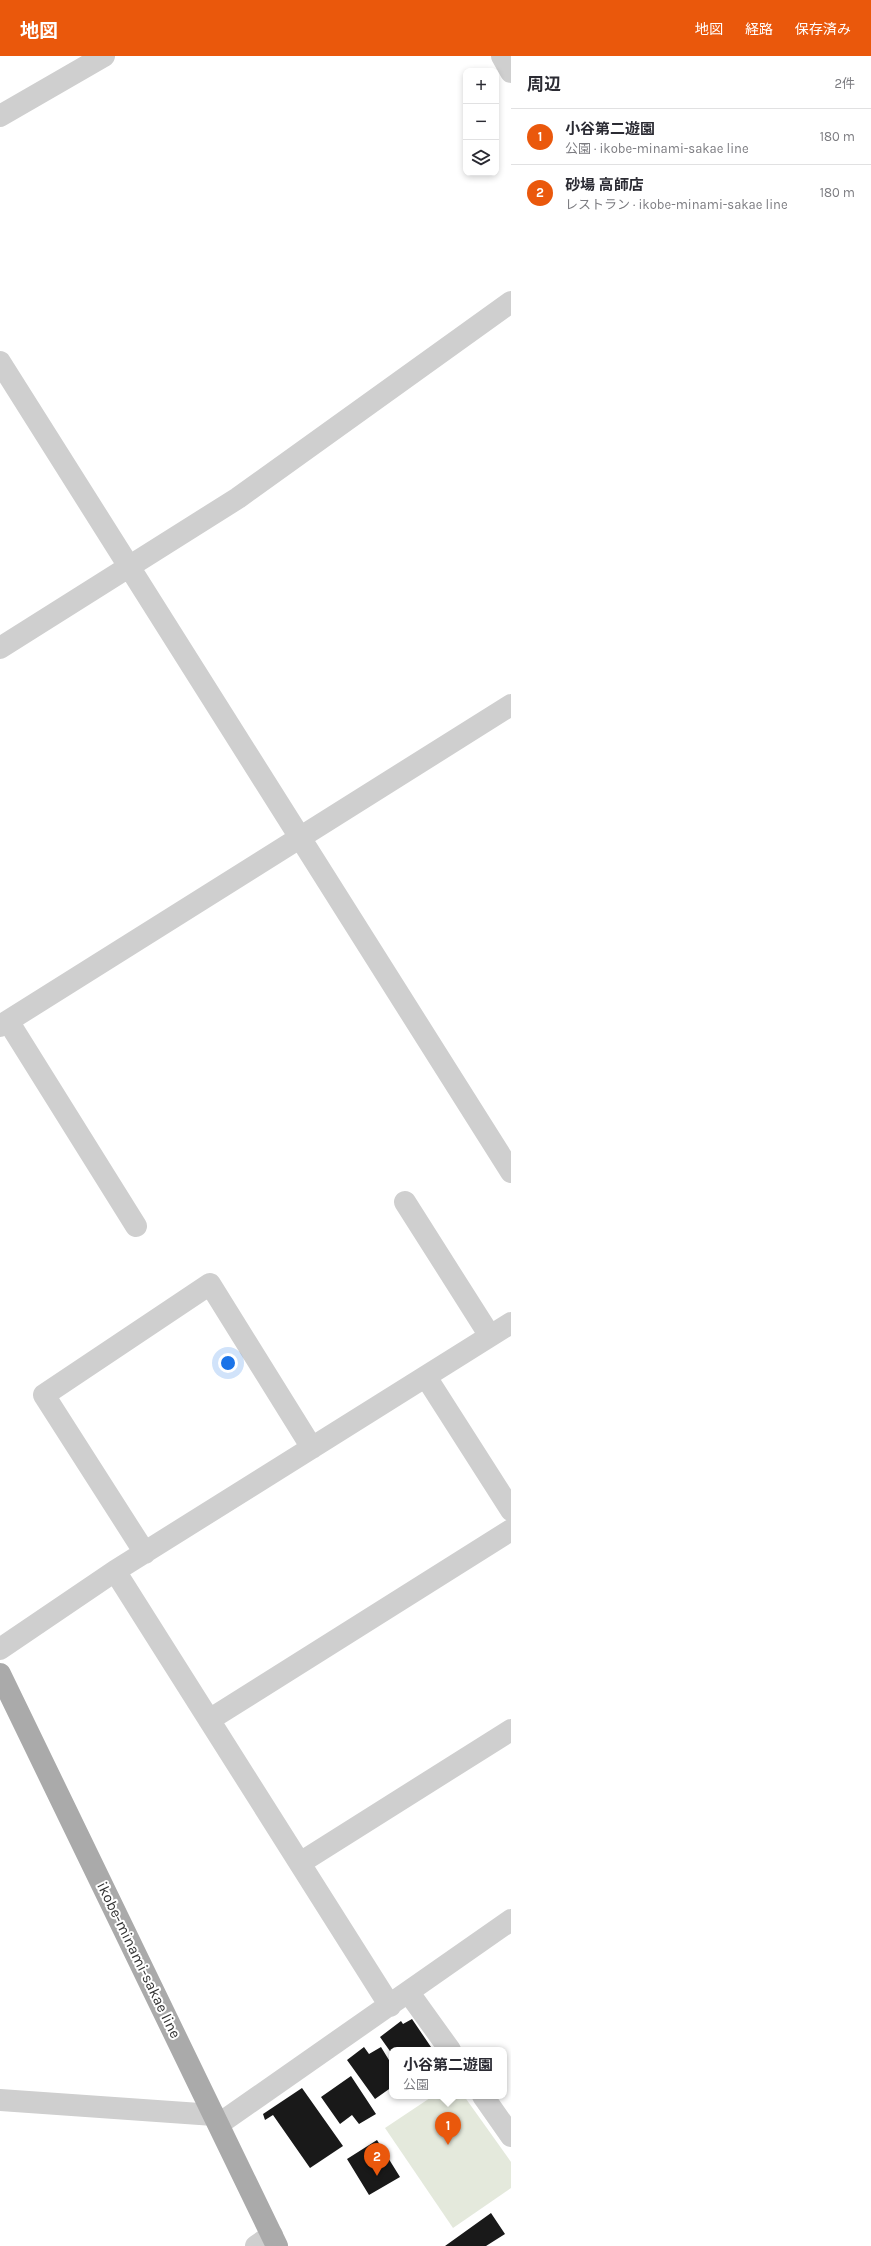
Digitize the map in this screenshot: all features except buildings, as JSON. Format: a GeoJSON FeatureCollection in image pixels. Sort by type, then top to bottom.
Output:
{"type":"FeatureCollection","features":[{"type":"Feature","properties":{"kind":"main road","name":"ikobe-minami-sakae line"},"geometry":{"type":"LineString","coordinates":[[0,1674],[216,2120],[268,2242]]}},
{"type":"Feature","properties":{"kind":"street"},"geometry":{"type":"LineString","coordinates":[[0,116],[104,56]]}},
{"type":"Feature","properties":{"kind":"street"},"geometry":{"type":"LineString","coordinates":[[502,56],[511,72]]}},
{"type":"Feature","properties":{"kind":"street"},"geometry":{"type":"LineString","coordinates":[[0,648],[238,498],[511,302]]}},
{"type":"Feature","properties":{"kind":"street"},"geometry":{"type":"LineString","coordinates":[[0,362],[511,1172]]}},
{"type":"Feature","properties":{"kind":"street"},"geometry":{"type":"LineString","coordinates":[[136,1226],[4,1024],[299,836],[511,705]]}},
{"type":"Feature","properties":{"kind":"street"},"geometry":{"type":"LineString","coordinates":[[405,1202],[490,1336]]}},
{"type":"Feature","properties":{"kind":"street"},"geometry":{"type":"LineString","coordinates":[[145,1553],[44,1395],[210,1284],[312,1448]]}},
{"type":"Feature","properties":{"kind":"street"},"geometry":{"type":"LineString","coordinates":[[0,1649],[115,1571],[511,1323]]}},
{"type":"Feature","properties":{"kind":"street"},"geometry":{"type":"LineString","coordinates":[[426,1376],[511,1510]]}},
{"type":"Feature","properties":{"kind":"street"},"geometry":{"type":"LineString","coordinates":[[209,1720],[511,1530]]}},
{"type":"Feature","properties":{"kind":"street"},"geometry":{"type":"LineString","coordinates":[[115,1571],[390,2006]]}},
{"type":"Feature","properties":{"kind":"street"},"geometry":{"type":"LineString","coordinates":[[300,1863],[511,1730]]}},
{"type":"Feature","properties":{"kind":"street"},"geometry":{"type":"LineString","coordinates":[[0,2100],[216,2120],[390,2006],[511,1920]]}},
{"type":"Feature","properties":{"kind":"street"},"geometry":{"type":"LineString","coordinates":[[409,1992],[448,2047]]}},
{"type":"Feature","properties":{"kind":"street"},"geometry":{"type":"LineString","coordinates":[[485,2099],[509,2130]]}},
{"type":"Feature","properties":{"kind":"shaded area"},"geometry":{"type":"Polygon","coordinates":[[[428,2099],[466,2099],[511,2162],[511,2188],[453,2228],[385,2128],[428,2099]]]}},
{"type":"Feature","properties":{"kind":"place","name":"小谷第二遊園"},"geometry":{"type":"Point","coordinates":[448,2145]}},
{"type":"Feature","properties":{"kind":"place","name":"砂場 高師店"},"geometry":{"type":"Point","coordinates":[377,2176]}}]}
